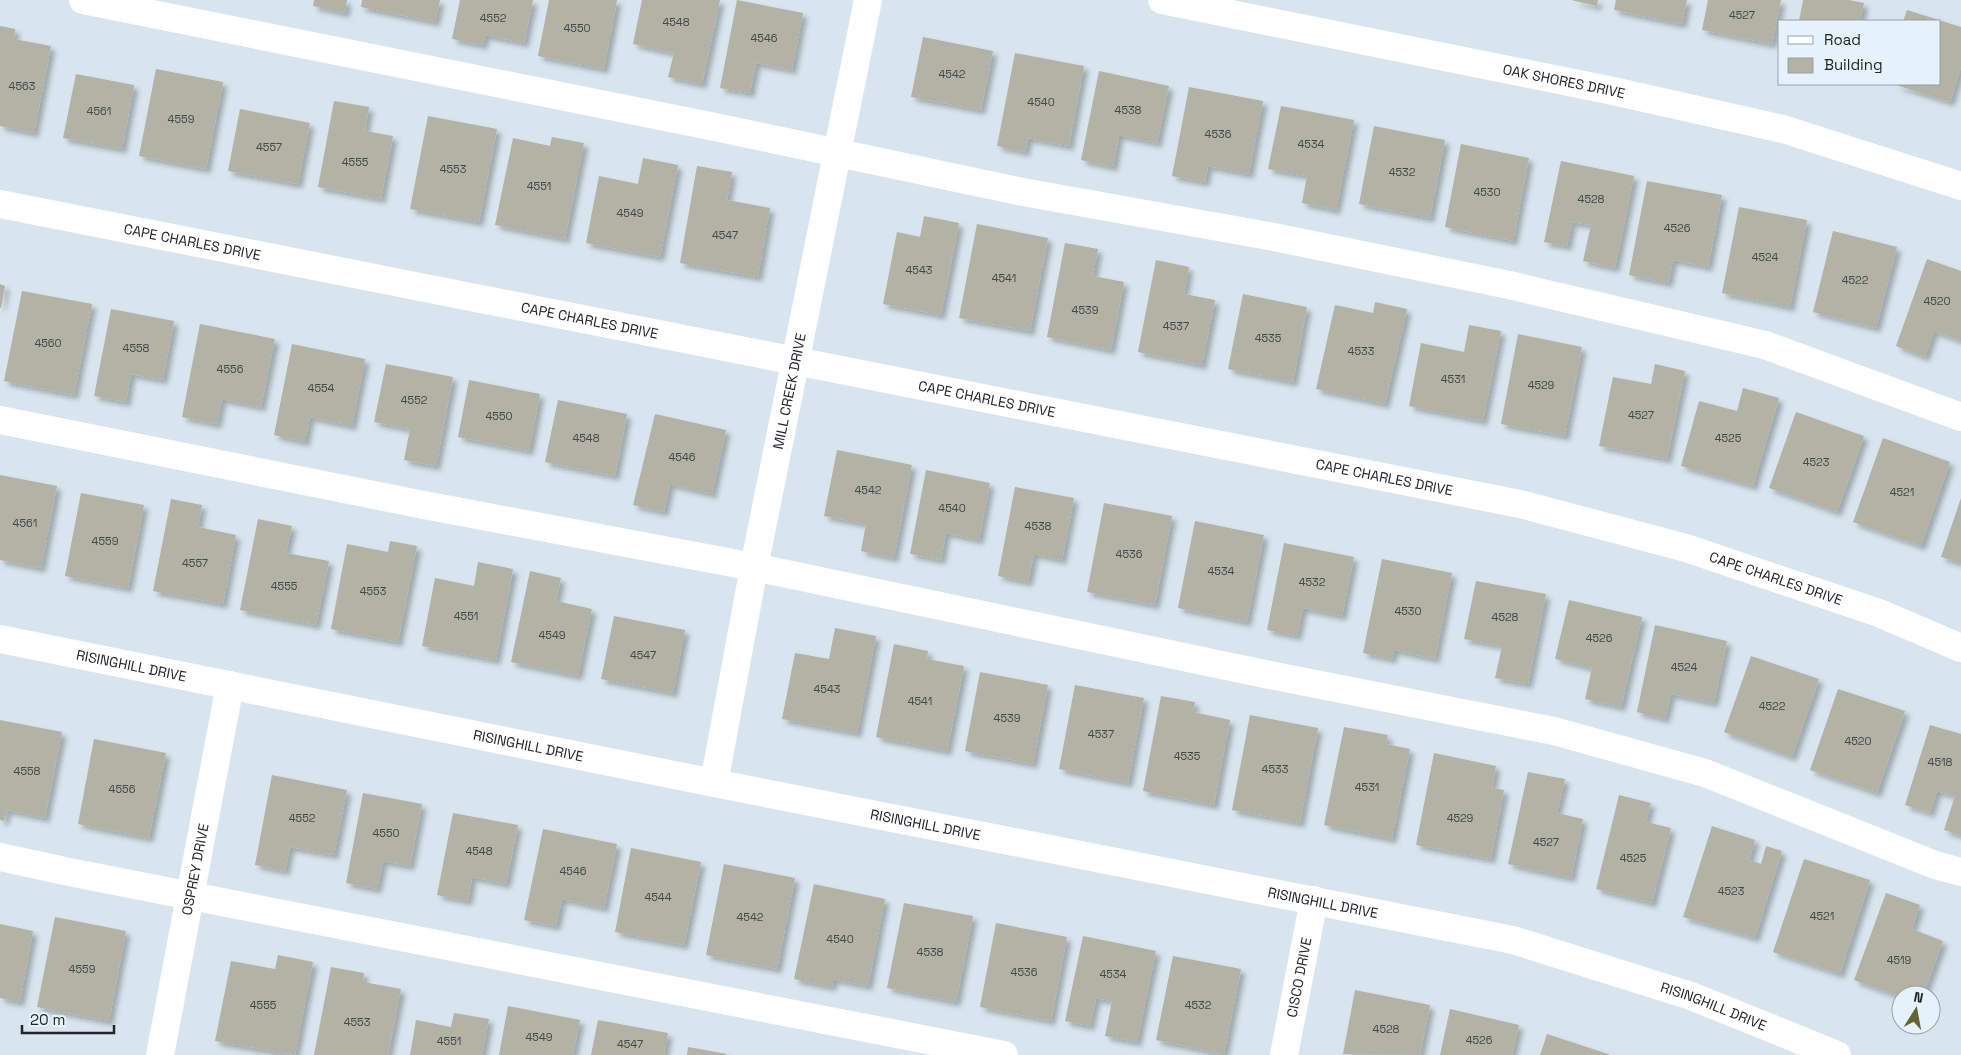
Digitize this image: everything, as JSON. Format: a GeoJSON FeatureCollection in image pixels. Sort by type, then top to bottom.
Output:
{"type":"FeatureCollection","features":[{"type":"Feature","properties":{"kind":"street"},"geometry":{"type":"LineString","coordinates":[[83,0],[838,152],[1023,192],[1274,237],[1509,285],[1765,345],[1961,417]]}},
{"type":"Feature","properties":{"kind":"street","name":"MILL CREEK DRIVE"},"geometry":{"type":"LineString","coordinates":[[714,783],[754,567],[868,0]]}},
{"type":"Feature","properties":{"kind":"street","name":"OAK SHORES DRIVE"},"geometry":{"type":"LineString","coordinates":[[1162,0],[1603,89],[1783,129],[1961,186]]}},
{"type":"Feature","properties":{"kind":"street","name":"CAPE CHARLES DRIVE"},"geometry":{"type":"LineString","coordinates":[[0,204],[1520,504],[1686,548],[1879,613],[1961,648]]}},
{"type":"Feature","properties":{"kind":"street"},"geometry":{"type":"LineString","coordinates":[[0,420],[424,505],[754,567],[1260,674],[1554,731],[1705,773],[1934,865],[1961,872]]}},
{"type":"Feature","properties":{"kind":"street","name":"RISINGHILL DRIVE"},"geometry":{"type":"LineString","coordinates":[[0,639],[714,783],[1513,940],[1691,996],[1837,1055]]}},
{"type":"Feature","properties":{"kind":"street","name":"OSPREY DRIVE"},"geometry":{"type":"LineString","coordinates":[[160,1055],[230,685]]}},
{"type":"Feature","properties":{"kind":"street"},"geometry":{"type":"LineString","coordinates":[[0,857],[1004,1055]]}},
{"type":"Feature","properties":{"kind":"street","name":"CISCO DRIVE"},"geometry":{"type":"LineString","coordinates":[[1284,1055],[1314,900]]}},
{"type":"Feature","properties":{"kind":"building"},"geometry":{"type":"Polygon","coordinates":[[[314,0],[347,0],[345,13],[313,6],[314,0]]]}},
{"type":"Feature","properties":{"kind":"building"},"geometry":{"type":"Polygon","coordinates":[[[362,0],[440,0],[435,22],[361,7],[362,0]]]}},
{"type":"Feature","properties":{"kind":"building"},"geometry":{"type":"Polygon","coordinates":[[[460,0],[533,0],[524,43],[485,35],[483,45],[452,39],[460,0]]]}},
{"type":"Feature","properties":{"kind":"building"},"geometry":{"type":"Polygon","coordinates":[[[549,0],[617,0],[604,69],[538,56],[549,0]]]}},
{"type":"Feature","properties":{"kind":"building"},"geometry":{"type":"Polygon","coordinates":[[[642,0],[720,0],[702,84],[668,77],[674,53],[633,44],[642,0]]]}},
{"type":"Feature","properties":{"kind":"building"},"geometry":{"type":"Polygon","coordinates":[[[737,0],[803,13],[792,70],[756,63],[750,93],[720,88],[737,0]]]}},
{"type":"Feature","properties":{"kind":"building"},"geometry":{"type":"Polygon","coordinates":[[[1571,0],[1598,0],[1597,6],[1571,0]]]}},
{"type":"Feature","properties":{"kind":"building"},"geometry":{"type":"Polygon","coordinates":[[[1616,0],[1687,0],[1682,24],[1614,10],[1616,0]]]}},
{"type":"Feature","properties":{"kind":"building"},"geometry":{"type":"Polygon","coordinates":[[[1708,0],[1781,0],[1772,44],[1702,30],[1708,0]]]}},
{"type":"Feature","properties":{"kind":"building"},"geometry":{"type":"Polygon","coordinates":[[[1803,0],[1849,0],[1864,3],[1860,20],[1799,20],[1803,0]]]}},
{"type":"Feature","properties":{"kind":"building"},"geometry":{"type":"Polygon","coordinates":[[[1907,10],[1939,20],[1903,20],[1907,10]]]}},
{"type":"Feature","properties":{"kind":"building"},"geometry":{"type":"Polygon","coordinates":[[[1941,21],[1961,27],[1961,67],[1950,102],[1896,85],[1941,85],[1941,21]]]}},
{"type":"Feature","properties":{"kind":"building"},"geometry":{"type":"Polygon","coordinates":[[[0,26],[15,29],[14,39],[51,46],[34,133],[0,126],[0,26]]]}},
{"type":"Feature","properties":{"kind":"building"},"geometry":{"type":"Polygon","coordinates":[[[923,37],[993,51],[981,110],[911,97],[923,37]]]}},
{"type":"Feature","properties":{"kind":"building"},"geometry":{"type":"Polygon","coordinates":[[[1015,53],[1084,66],[1069,146],[1028,138],[1025,152],[997,146],[1015,53]]]}},
{"type":"Feature","properties":{"kind":"building"},"geometry":{"type":"Polygon","coordinates":[[[156,69],[223,82],[206,169],[139,156],[156,69]]]}},
{"type":"Feature","properties":{"kind":"building"},"geometry":{"type":"Polygon","coordinates":[[[1099,71],[1169,86],[1157,143],[1119,135],[1113,167],[1081,160],[1099,71]]]}},
{"type":"Feature","properties":{"kind":"building"},"geometry":{"type":"Polygon","coordinates":[[[76,74],[134,85],[122,149],[63,138],[76,74]]]}},
{"type":"Feature","properties":{"kind":"building"},"geometry":{"type":"Polygon","coordinates":[[[1189,87],[1263,101],[1249,174],[1208,166],[1205,182],[1172,176],[1189,87]]]}},
{"type":"Feature","properties":{"kind":"building"},"geometry":{"type":"Polygon","coordinates":[[[334,101],[369,107],[365,131],[393,136],[381,199],[318,187],[334,101]]]}},
{"type":"Feature","properties":{"kind":"building"},"geometry":{"type":"Polygon","coordinates":[[[1281,106],[1354,120],[1336,210],[1302,203],[1307,176],[1268,169],[1281,106]]]}},
{"type":"Feature","properties":{"kind":"building"},"geometry":{"type":"Polygon","coordinates":[[[240,109],[310,123],[298,184],[228,171],[240,109]]]}},
{"type":"Feature","properties":{"kind":"building"},"geometry":{"type":"Polygon","coordinates":[[[428,116],[497,129],[479,222],[410,209],[428,116]]]}},
{"type":"Feature","properties":{"kind":"building"},"geometry":{"type":"Polygon","coordinates":[[[1374,126],[1445,140],[1430,218],[1359,204],[1374,126]]]}},
{"type":"Feature","properties":{"kind":"building"},"geometry":{"type":"Polygon","coordinates":[[[552,137],[584,143],[565,239],[495,225],[513,138],[550,146],[552,137]]]}},
{"type":"Feature","properties":{"kind":"building"},"geometry":{"type":"Polygon","coordinates":[[[1461,144],[1529,158],[1513,241],[1445,227],[1461,144]]]}},
{"type":"Feature","properties":{"kind":"building"},"geometry":{"type":"Polygon","coordinates":[[[643,158],[678,165],[660,257],[586,243],[599,176],[638,184],[643,158]]]}},
{"type":"Feature","properties":{"kind":"building"},"geometry":{"type":"Polygon","coordinates":[[[1561,161],[1634,176],[1615,268],[1583,261],[1591,225],[1572,222],[1567,246],[1544,242],[1561,161]]]}},
{"type":"Feature","properties":{"kind":"building"},"geometry":{"type":"Polygon","coordinates":[[[697,166],[732,172],[727,200],[770,208],[758,277],[680,263],[697,166]]]}},
{"type":"Feature","properties":{"kind":"building"},"geometry":{"type":"Polygon","coordinates":[[[1647,181],[1722,195],[1708,267],[1673,260],[1668,283],[1629,275],[1647,181]]]}},
{"type":"Feature","properties":{"kind":"building"},"geometry":{"type":"Polygon","coordinates":[[[1739,207],[1807,220],[1790,307],[1722,293],[1739,207]]]}},
{"type":"Feature","properties":{"kind":"building"},"geometry":{"type":"Polygon","coordinates":[[[924,216],[959,223],[941,315],[883,304],[897,232],[920,237],[924,216]]]}},
{"type":"Feature","properties":{"kind":"building"},"geometry":{"type":"Polygon","coordinates":[[[977,224],[1048,238],[1030,331],[959,318],[977,224]]]}},
{"type":"Feature","properties":{"kind":"building"},"geometry":{"type":"Polygon","coordinates":[[[1833,231],[1897,247],[1876,328],[1813,312],[1833,231]]]}},
{"type":"Feature","properties":{"kind":"building"},"geometry":{"type":"Polygon","coordinates":[[[1065,243],[1098,249],[1093,276],[1124,282],[1111,350],[1047,337],[1065,243]]]}},
{"type":"Feature","properties":{"kind":"building"},"geometry":{"type":"Polygon","coordinates":[[[1927,259],[1961,271],[1961,341],[1934,331],[1925,357],[1896,346],[1927,259]]]}},
{"type":"Feature","properties":{"kind":"building"},"geometry":{"type":"Polygon","coordinates":[[[1156,260],[1189,267],[1184,294],[1215,300],[1202,365],[1138,352],[1156,260]]]}},
{"type":"Feature","properties":{"kind":"building"},"geometry":{"type":"Polygon","coordinates":[[[0,284],[5,286],[1,308],[0,308],[0,284]]]}},
{"type":"Feature","properties":{"kind":"building"},"geometry":{"type":"Polygon","coordinates":[[[22,291],[92,304],[74,395],[4,381],[22,291]]]}},
{"type":"Feature","properties":{"kind":"building"},"geometry":{"type":"Polygon","coordinates":[[[1243,294],[1307,307],[1293,382],[1228,369],[1243,294]]]}},
{"type":"Feature","properties":{"kind":"building"},"geometry":{"type":"Polygon","coordinates":[[[1375,302],[1407,309],[1385,404],[1316,389],[1335,305],[1373,313],[1375,302]]]}},
{"type":"Feature","properties":{"kind":"building"},"geometry":{"type":"Polygon","coordinates":[[[111,309],[174,321],[163,380],[131,374],[126,402],[94,396],[111,309]]]}},
{"type":"Feature","properties":{"kind":"building"},"geometry":{"type":"Polygon","coordinates":[[[200,324],[275,339],[261,407],[222,399],[217,424],[182,417],[200,324]]]}},
{"type":"Feature","properties":{"kind":"building"},"geometry":{"type":"Polygon","coordinates":[[[1469,325],[1501,331],[1483,421],[1409,406],[1421,343],[1464,352],[1469,325]]]}},
{"type":"Feature","properties":{"kind":"building"},"geometry":{"type":"Polygon","coordinates":[[[1518,334],[1582,347],[1565,436],[1501,424],[1518,334]]]}},
{"type":"Feature","properties":{"kind":"building"},"geometry":{"type":"Polygon","coordinates":[[[292,344],[365,359],[352,426],[310,417],[305,442],[274,435],[292,344]]]}},
{"type":"Feature","properties":{"kind":"building"},"geometry":{"type":"Polygon","coordinates":[[[386,364],[453,377],[436,466],[404,460],[410,429],[374,422],[386,364]]]}},
{"type":"Feature","properties":{"kind":"building"},"geometry":{"type":"Polygon","coordinates":[[[1655,364],[1685,371],[1667,459],[1599,446],[1613,377],[1651,384],[1655,364]]]}},
{"type":"Feature","properties":{"kind":"building"},"geometry":{"type":"Polygon","coordinates":[[[469,380],[540,394],[529,451],[458,437],[469,380]]]}},
{"type":"Feature","properties":{"kind":"building"},"geometry":{"type":"Polygon","coordinates":[[[1743,388],[1779,398],[1753,486],[1681,466],[1699,401],[1737,411],[1743,388]]]}},
{"type":"Feature","properties":{"kind":"building"},"geometry":{"type":"Polygon","coordinates":[[[558,400],[627,414],[615,476],[545,462],[558,400]]]}},
{"type":"Feature","properties":{"kind":"building"},"geometry":{"type":"Polygon","coordinates":[[[1796,412],[1864,436],[1837,512],[1769,488],[1796,412]]]}},
{"type":"Feature","properties":{"kind":"building"},"geometry":{"type":"Polygon","coordinates":[[[655,414],[726,430],[712,494],[670,484],[664,512],[633,505],[655,414]]]}},
{"type":"Feature","properties":{"kind":"building"},"geometry":{"type":"Polygon","coordinates":[[[1883,438],[1950,462],[1921,546],[1853,522],[1883,438]]]}},
{"type":"Feature","properties":{"kind":"building"},"geometry":{"type":"Polygon","coordinates":[[[837,450],[912,465],[894,558],[861,551],[866,524],[824,516],[837,450]]]}},
{"type":"Feature","properties":{"kind":"building"},"geometry":{"type":"Polygon","coordinates":[[[926,470],[990,483],[979,540],[946,533],[941,560],[910,554],[926,470]]]}},
{"type":"Feature","properties":{"kind":"building"},"geometry":{"type":"Polygon","coordinates":[[[0,475],[57,486],[41,568],[0,560],[0,475]]]}},
{"type":"Feature","properties":{"kind":"building"},"geometry":{"type":"Polygon","coordinates":[[[1015,487],[1074,498],[1062,560],[1034,554],[1028,582],[998,576],[1015,487]]]}},
{"type":"Feature","properties":{"kind":"building"},"geometry":{"type":"Polygon","coordinates":[[[81,493],[144,505],[128,588],[65,576],[81,493]]]}},
{"type":"Feature","properties":{"kind":"building"},"geometry":{"type":"Polygon","coordinates":[[[1961,498],[1961,563],[1941,557],[1961,498]]]}},
{"type":"Feature","properties":{"kind":"building"},"geometry":{"type":"Polygon","coordinates":[[[171,499],[202,505],[198,527],[236,535],[223,604],[153,591],[171,499]]]}},
{"type":"Feature","properties":{"kind":"building"},"geometry":{"type":"Polygon","coordinates":[[[1104,503],[1172,516],[1155,605],[1087,592],[1104,503]]]}},
{"type":"Feature","properties":{"kind":"building"},"geometry":{"type":"Polygon","coordinates":[[[258,519],[292,526],[286,553],[329,561],[316,625],[240,610],[258,519]]]}},
{"type":"Feature","properties":{"kind":"building"},"geometry":{"type":"Polygon","coordinates":[[[1195,521],[1264,535],[1247,622],[1178,608],[1195,521]]]}},
{"type":"Feature","properties":{"kind":"building"},"geometry":{"type":"Polygon","coordinates":[[[390,541],[417,546],[398,642],[331,629],[347,544],[388,552],[390,541]]]}},
{"type":"Feature","properties":{"kind":"building"},"geometry":{"type":"Polygon","coordinates":[[[1284,543],[1354,557],[1342,616],[1303,608],[1297,636],[1267,630],[1284,543]]]}},
{"type":"Feature","properties":{"kind":"building"},"geometry":{"type":"Polygon","coordinates":[[[1382,559],[1452,573],[1435,659],[1394,650],[1392,659],[1363,653],[1382,559]]]}},
{"type":"Feature","properties":{"kind":"building"},"geometry":{"type":"Polygon","coordinates":[[[478,562],[513,569],[496,660],[422,646],[435,578],[474,586],[478,562]]]}},
{"type":"Feature","properties":{"kind":"building"},"geometry":{"type":"Polygon","coordinates":[[[530,571],[561,578],[556,601],[592,609],[578,676],[511,662],[530,571]]]}},
{"type":"Feature","properties":{"kind":"building"},"geometry":{"type":"Polygon","coordinates":[[[1476,581],[1546,594],[1528,684],[1495,678],[1502,646],[1464,639],[1476,581]]]}},
{"type":"Feature","properties":{"kind":"building"},"geometry":{"type":"Polygon","coordinates":[[[1569,600],[1642,617],[1621,707],[1585,699],[1592,668],[1555,659],[1569,600]]]}},
{"type":"Feature","properties":{"kind":"building"},"geometry":{"type":"Polygon","coordinates":[[[614,616],[685,630],[673,693],[601,679],[614,616]]]}},
{"type":"Feature","properties":{"kind":"building"},"geometry":{"type":"Polygon","coordinates":[[[1655,625],[1727,641],[1714,703],[1671,694],[1665,719],[1637,712],[1655,625]]]}},
{"type":"Feature","properties":{"kind":"building"},"geometry":{"type":"Polygon","coordinates":[[[835,628],[876,636],[857,733],[782,719],[795,653],[829,659],[835,628]]]}},
{"type":"Feature","properties":{"kind":"building"},"geometry":{"type":"Polygon","coordinates":[[[894,644],[928,651],[927,659],[964,666],[947,751],[876,737],[894,644]]]}},
{"type":"Feature","properties":{"kind":"building"},"geometry":{"type":"Polygon","coordinates":[[[1751,656],[1819,679],[1792,757],[1724,732],[1751,656]]]}},
{"type":"Feature","properties":{"kind":"building"},"geometry":{"type":"Polygon","coordinates":[[[980,672],[1048,685],[1033,764],[965,751],[980,672]]]}},
{"type":"Feature","properties":{"kind":"building"},"geometry":{"type":"Polygon","coordinates":[[[1075,685],[1144,698],[1128,783],[1059,769],[1075,685]]]}},
{"type":"Feature","properties":{"kind":"building"},"geometry":{"type":"Polygon","coordinates":[[[1838,689],[1905,711],[1877,793],[1810,770],[1838,689]]]}},
{"type":"Feature","properties":{"kind":"building"},"geometry":{"type":"Polygon","coordinates":[[[1161,696],[1195,702],[1193,712],[1230,720],[1214,805],[1143,791],[1161,696]]]}},
{"type":"Feature","properties":{"kind":"building"},"geometry":{"type":"Polygon","coordinates":[[[1250,715],[1318,728],[1300,823],[1232,810],[1250,715]]]}},
{"type":"Feature","properties":{"kind":"building"},"geometry":{"type":"Polygon","coordinates":[[[0,720],[62,732],[45,818],[7,810],[4,821],[0,820],[0,720]]]}},
{"type":"Feature","properties":{"kind":"building"},"geometry":{"type":"Polygon","coordinates":[[[1930,725],[1961,734],[1961,835],[1944,830],[1955,796],[1937,791],[1930,813],[1905,805],[1930,725]]]}},
{"type":"Feature","properties":{"kind":"building"},"geometry":{"type":"Polygon","coordinates":[[[1344,727],[1388,735],[1386,744],[1410,749],[1392,839],[1324,825],[1344,727]]]}},
{"type":"Feature","properties":{"kind":"building"},"geometry":{"type":"Polygon","coordinates":[[[94,739],[166,753],[149,838],[78,824],[94,739]]]}},
{"type":"Feature","properties":{"kind":"building"},"geometry":{"type":"Polygon","coordinates":[[[1434,753],[1496,766],[1492,788],[1504,790],[1491,859],[1416,845],[1434,753]]]}},
{"type":"Feature","properties":{"kind":"building"},"geometry":{"type":"Polygon","coordinates":[[[1528,772],[1565,779],[1557,813],[1583,819],[1571,878],[1508,864],[1528,772]]]}},
{"type":"Feature","properties":{"kind":"building"},"geometry":{"type":"Polygon","coordinates":[[[272,775],[347,790],[334,855],[290,847],[285,871],[255,865],[272,775]]]}},
{"type":"Feature","properties":{"kind":"building"},"geometry":{"type":"Polygon","coordinates":[[[363,793],[422,804],[410,866],[383,861],[377,889],[346,883],[363,793]]]}},
{"type":"Feature","properties":{"kind":"building"},"geometry":{"type":"Polygon","coordinates":[[[1619,795],[1651,803],[1646,822],[1671,828],[1652,903],[1596,889],[1619,795]]]}},
{"type":"Feature","properties":{"kind":"building"},"geometry":{"type":"Polygon","coordinates":[[[453,813],[518,825],[506,884],[472,877],[468,901],[437,895],[453,813]]]}},
{"type":"Feature","properties":{"kind":"building"},"geometry":{"type":"Polygon","coordinates":[[[1712,826],[1755,840],[1749,860],[1761,864],[1766,846],[1782,851],[1755,938],[1683,917],[1712,826]]]}},
{"type":"Feature","properties":{"kind":"building"},"geometry":{"type":"Polygon","coordinates":[[[543,829],[617,844],[604,908],[562,899],[556,926],[524,920],[543,829]]]}},
{"type":"Feature","properties":{"kind":"building"},"geometry":{"type":"Polygon","coordinates":[[[631,848],[701,862],[684,945],[615,932],[631,848]]]}},
{"type":"Feature","properties":{"kind":"building"},"geometry":{"type":"Polygon","coordinates":[[[1804,859],[1870,880],[1840,974],[1773,952],[1804,859]]]}},
{"type":"Feature","properties":{"kind":"building"},"geometry":{"type":"Polygon","coordinates":[[[724,864],[795,878],[777,969],[706,955],[724,864]]]}},
{"type":"Feature","properties":{"kind":"building"},"geometry":{"type":"Polygon","coordinates":[[[814,884],[885,899],[868,986],[833,979],[832,987],[794,979],[814,884]]]}},
{"type":"Feature","properties":{"kind":"building"},"geometry":{"type":"Polygon","coordinates":[[[1886,893],[1920,905],[1912,929],[1943,941],[1927,985],[1891,985],[1891,993],[1854,980],[1886,893]]]}},
{"type":"Feature","properties":{"kind":"building"},"geometry":{"type":"Polygon","coordinates":[[[904,903],[973,916],[956,1002],[887,988],[904,903]]]}},
{"type":"Feature","properties":{"kind":"building"},"geometry":{"type":"Polygon","coordinates":[[[55,917],[126,931],[109,1021],[37,1007],[55,917]]]}},
{"type":"Feature","properties":{"kind":"building"},"geometry":{"type":"Polygon","coordinates":[[[996,923],[1067,937],[1051,1021],[980,1007],[996,923]]]}},
{"type":"Feature","properties":{"kind":"building"},"geometry":{"type":"Polygon","coordinates":[[[0,924],[33,931],[20,1002],[0,998],[0,924]]]}},
{"type":"Feature","properties":{"kind":"building"},"geometry":{"type":"Polygon","coordinates":[[[1083,936],[1156,951],[1137,1042],[1105,1036],[1112,1001],[1096,998],[1090,1026],[1065,1021],[1083,936]]]}},
{"type":"Feature","properties":{"kind":"building"},"geometry":{"type":"Polygon","coordinates":[[[278,955],[313,962],[295,1055],[215,1041],[231,961],[275,969],[278,955]]]}},
{"type":"Feature","properties":{"kind":"building"},"geometry":{"type":"Polygon","coordinates":[[[1173,956],[1241,969],[1224,1054],[1156,1040],[1173,956]]]}},
{"type":"Feature","properties":{"kind":"building"},"geometry":{"type":"Polygon","coordinates":[[[331,967],[364,973],[363,982],[401,989],[388,1055],[314,1055],[331,967]]]}},
{"type":"Feature","properties":{"kind":"building"},"geometry":{"type":"Polygon","coordinates":[[[1355,990],[1430,1005],[1420,1055],[1343,1054],[1355,990]]]}},
{"type":"Feature","properties":{"kind":"building"},"geometry":{"type":"Polygon","coordinates":[[[508,1006],[580,1020],[573,1055],[499,1055],[508,1006]]]}},
{"type":"Feature","properties":{"kind":"building"},"geometry":{"type":"Polygon","coordinates":[[[1450,1009],[1519,1025],[1512,1055],[1440,1055],[1450,1009]]]}},
{"type":"Feature","properties":{"kind":"building"},"geometry":{"type":"Polygon","coordinates":[[[454,1013],[489,1019],[482,1055],[410,1055],[416,1020],[451,1027],[454,1013]]]}},
{"type":"Feature","properties":{"kind":"building"},"geometry":{"type":"Polygon","coordinates":[[[598,1020],[668,1033],[664,1055],[591,1055],[598,1020]]]}},
{"type":"Feature","properties":{"kind":"building"},"geometry":{"type":"Polygon","coordinates":[[[1547,1034],[1611,1055],[1540,1055],[1547,1034]]]}},
{"type":"Feature","properties":{"kind":"building"},"geometry":{"type":"Polygon","coordinates":[[[688,1047],[727,1054],[687,1055],[688,1047]]]}}]}
